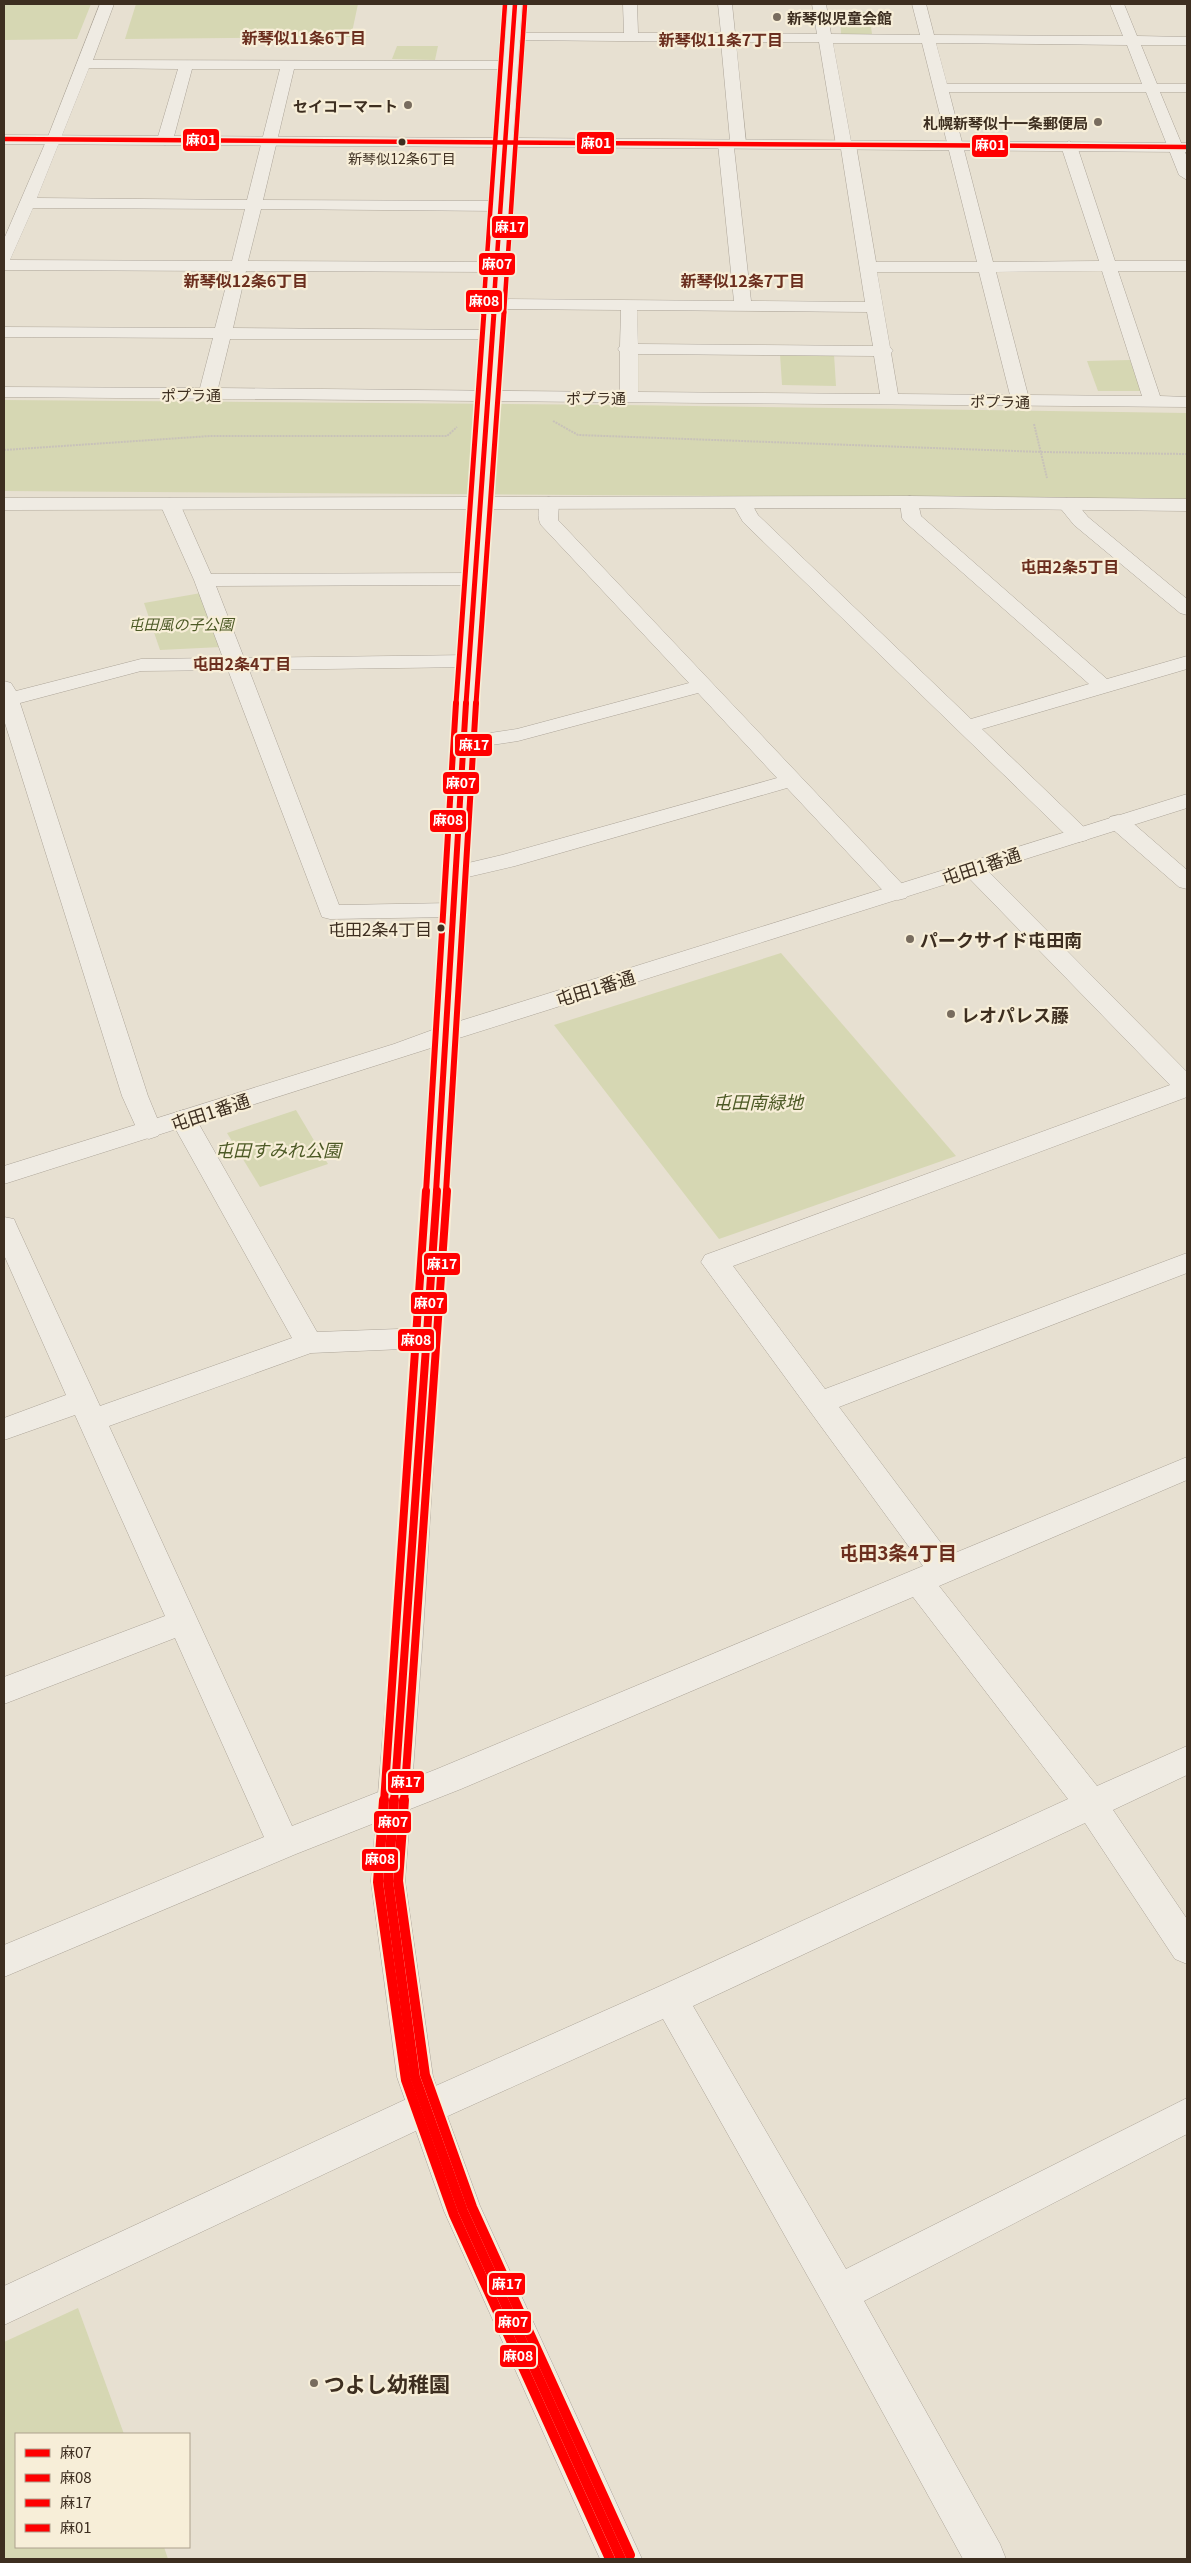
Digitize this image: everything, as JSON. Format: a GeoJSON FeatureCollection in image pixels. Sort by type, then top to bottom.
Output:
{"type":"FeatureCollection","features":[{"type":"Feature","properties":{"kind":"street"},"geometry":{"type":"LineString","coordinates":[[4,257],[54,139],[107,4]]}},
{"type":"Feature","properties":{"kind":"street"},"geometry":{"type":"LineString","coordinates":[[515,4],[482,503],[452,910],[426,1338],[388,1881],[415,2077],[463,2211],[621,2559]]}},
{"type":"Feature","properties":{"kind":"street"},"geometry":{"type":"LineString","coordinates":[[630,4],[630,38]]}},
{"type":"Feature","properties":{"kind":"street"},"geometry":{"type":"LineString","coordinates":[[725,4],[743,306]]}},
{"type":"Feature","properties":{"kind":"street"},"geometry":{"type":"LineString","coordinates":[[819,4],[870,267],[890,399]]}},
{"type":"Feature","properties":{"kind":"street"},"geometry":{"type":"LineString","coordinates":[[919,4],[1021,402]]}},
{"type":"Feature","properties":{"kind":"street"},"geometry":{"type":"LineString","coordinates":[[1117,4],[1150,88],[1182,147],[1187,175]]}},
{"type":"Feature","properties":{"kind":"street"},"geometry":{"type":"LineString","coordinates":[[513,36],[1187,41]]}},
{"type":"Feature","properties":{"kind":"street"},"geometry":{"type":"LineString","coordinates":[[84,64],[511,66]]}},
{"type":"Feature","properties":{"kind":"street"},"geometry":{"type":"LineString","coordinates":[[165,140],[186,64]]}},
{"type":"Feature","properties":{"kind":"street"},"geometry":{"type":"LineString","coordinates":[[208,394],[288,64]]}},
{"type":"Feature","properties":{"kind":"street"},"geometry":{"type":"LineString","coordinates":[[940,88],[1187,88]]}},
{"type":"Feature","properties":{"kind":"street"},"geometry":{"type":"LineString","coordinates":[[4,139],[1182,147]]}},
{"type":"Feature","properties":{"kind":"street"},"geometry":{"type":"LineString","coordinates":[[1069,146],[1153,402]]}},
{"type":"Feature","properties":{"kind":"street"},"geometry":{"type":"LineString","coordinates":[[27,203],[502,206]]}},
{"type":"Feature","properties":{"kind":"street"},"geometry":{"type":"LineString","coordinates":[[4,265],[498,267]]}},
{"type":"Feature","properties":{"kind":"street"},"geometry":{"type":"LineString","coordinates":[[870,267],[1187,266]]}},
{"type":"Feature","properties":{"kind":"street"},"geometry":{"type":"LineString","coordinates":[[495,304],[876,307]]}},
{"type":"Feature","properties":{"kind":"street"},"geometry":{"type":"LineString","coordinates":[[629,306],[627,349],[629,397]]}},
{"type":"Feature","properties":{"kind":"street"},"geometry":{"type":"LineString","coordinates":[[4,332],[493,336]]}},
{"type":"Feature","properties":{"kind":"street"},"geometry":{"type":"LineString","coordinates":[[627,349],[884,351]]}},
{"type":"Feature","properties":{"kind":"street","name":"ポプラ通"},"geometry":{"type":"LineString","coordinates":[[4,392],[208,394],[488,403],[629,397],[1187,402]]}},
{"type":"Feature","properties":{"kind":"street"},"geometry":{"type":"LineString","coordinates":[[910,502],[912,518],[1104,686]]}},
{"type":"Feature","properties":{"kind":"street"},"geometry":{"type":"LineString","coordinates":[[4,504],[910,502],[1187,505]]}},
{"type":"Feature","properties":{"kind":"street"},"geometry":{"type":"LineString","coordinates":[[549,503],[548,520],[898,893]]}},
{"type":"Feature","properties":{"kind":"street"},"geometry":{"type":"LineString","coordinates":[[742,503],[750,518],[1078,835]]}},
{"type":"Feature","properties":{"kind":"street"},"geometry":{"type":"LineString","coordinates":[[170,504],[204,580],[234,664],[330,912],[452,910]]}},
{"type":"Feature","properties":{"kind":"street"},"geometry":{"type":"LineString","coordinates":[[1067,504],[1081,521],[1187,609]]}},
{"type":"Feature","properties":{"kind":"street"},"geometry":{"type":"LineString","coordinates":[[204,580],[476,579]]}},
{"type":"Feature","properties":{"kind":"street"},"geometry":{"type":"LineString","coordinates":[[148,1130],[135,1096],[5,696],[141,665],[471,661]]}},
{"type":"Feature","properties":{"kind":"street"},"geometry":{"type":"LineString","coordinates":[[967,727],[1187,662]]}},
{"type":"Feature","properties":{"kind":"street"},"geometry":{"type":"LineString","coordinates":[[465,743],[518,735],[704,685]]}},
{"type":"Feature","properties":{"kind":"street"},"geometry":{"type":"LineString","coordinates":[[455,873],[507,861],[793,780]]}},
{"type":"Feature","properties":{"kind":"street","name":"屯田1番通"},"geometry":{"type":"LineString","coordinates":[[4,1175],[403,1050],[446,1033],[1187,801]]}},
{"type":"Feature","properties":{"kind":"street"},"geometry":{"type":"LineString","coordinates":[[1118,822],[1187,882]]}},
{"type":"Feature","properties":{"kind":"street"},"geometry":{"type":"LineString","coordinates":[[972,868],[1187,1088],[715,1262],[819,1403],[930,1575],[1091,1804],[1187,1948]]}},
{"type":"Feature","properties":{"kind":"street"},"geometry":{"type":"LineString","coordinates":[[183,1119],[309,1343]]}},
{"type":"Feature","properties":{"kind":"street"},"geometry":{"type":"LineString","coordinates":[[4,1226],[284,1844]]}},
{"type":"Feature","properties":{"kind":"street"},"geometry":{"type":"LineString","coordinates":[[819,1403],[1187,1263]]}},
{"type":"Feature","properties":{"kind":"street"},"geometry":{"type":"LineString","coordinates":[[4,1429],[89,1410],[309,1343],[426,1338]]}},
{"type":"Feature","properties":{"kind":"street"},"geometry":{"type":"LineString","coordinates":[[4,1962],[284,1844],[394,1802],[1187,1468]]}},
{"type":"Feature","properties":{"kind":"street"},"geometry":{"type":"LineString","coordinates":[[4,1690],[183,1622]]}},
{"type":"Feature","properties":{"kind":"street"},"geometry":{"type":"LineString","coordinates":[[4,2306],[426,2108],[670,1999],[1187,1760]]}},
{"type":"Feature","properties":{"kind":"street"},"geometry":{"type":"LineString","coordinates":[[670,1999],[839,2293],[985,2559]]}},
{"type":"Feature","properties":{"kind":"street"},"geometry":{"type":"LineString","coordinates":[[839,2293],[1187,2115]]}},
{"type":"Feature","properties":{"kind":"path"},"geometry":{"type":"LineString","coordinates":[[1021,402],[1032,418],[1042,452],[1050,495],[1067,504]]}},
{"type":"Feature","properties":{"kind":"path"},"geometry":{"type":"LineString","coordinates":[[4,450],[210,436],[446,436],[475,410],[488,403]]}},
{"type":"Feature","properties":{"kind":"path"},"geometry":{"type":"LineString","coordinates":[[548,418],[578,434],[1042,452],[1187,454]]}},
{"type":"Feature","properties":{"kind":"green space"},"geometry":{"type":"Polygon","coordinates":[[[4,4],[91,4],[77,39],[4,40],[4,4]]]}},
{"type":"Feature","properties":{"kind":"green space"},"geometry":{"type":"Polygon","coordinates":[[[136,4],[358,4],[351,37],[125,39],[136,4]]]}},
{"type":"Feature","properties":{"kind":"green space"},"geometry":{"type":"Polygon","coordinates":[[[840,11],[869,12],[872,34],[841,34],[840,11]]]}},
{"type":"Feature","properties":{"kind":"green space"},"geometry":{"type":"Polygon","coordinates":[[[397,46],[438,46],[435,60],[392,59],[397,46]]]}},
{"type":"Feature","properties":{"kind":"green space"},"geometry":{"type":"Polygon","coordinates":[[[780,354],[834,354],[836,386],[782,385],[780,354]]]}},
{"type":"Feature","properties":{"kind":"green space"},"geometry":{"type":"Polygon","coordinates":[[[1130,360],[1141,391],[1098,391],[1087,361],[1130,360]]]}},
{"type":"Feature","properties":{"kind":"green space"},"geometry":{"type":"Polygon","coordinates":[[[4,400],[622,405],[1187,413],[1187,499],[4,491],[4,400]]]}},
{"type":"Feature","properties":{"kind":"green space","name":"屯田風の子公園"},"geometry":{"type":"Polygon","coordinates":[[[201,593],[221,647],[160,650],[144,603],[201,593]]]}},
{"type":"Feature","properties":{"kind":"green space","name":"屯田南緑地"},"geometry":{"type":"Polygon","coordinates":[[[781,953],[956,1156],[719,1239],[554,1025],[781,953]]]}},
{"type":"Feature","properties":{"kind":"green space","name":"屯田すみれ公園"},"geometry":{"type":"Polygon","coordinates":[[[296,1110],[328,1164],[260,1187],[227,1133],[296,1110]]]}},
{"type":"Feature","properties":{"kind":"green space"},"geometry":{"type":"Polygon","coordinates":[[[78,2308],[124,2433],[15,2433],[15,2548],[164,2548],[168,2559],[4,2559],[4,2342],[78,2308]]]}},
{"type":"Feature","properties":{"kind":"transit line","name":"麻08"},"geometry":{"type":"LineString","coordinates":[[505,4],[442,909],[437,1032],[378,1882],[406,2080],[454,2215],[610,2559]]}},
{"type":"Feature","properties":{"kind":"transit line","name":"麻07"},"geometry":{"type":"LineString","coordinates":[[515,4],[452,910],[447,1033],[407,1634],[388,1881],[415,2077],[463,2211],[621,2559]]}},
{"type":"Feature","properties":{"kind":"transit line","name":"麻17"},"geometry":{"type":"LineString","coordinates":[[525,5],[462,911],[457,1034],[417,1635],[398,1881],[425,2075],[472,2207],[630,2555]]}},
{"type":"Feature","properties":{"kind":"transit line","name":"麻01"},"geometry":{"type":"LineString","coordinates":[[4,139],[1187,147]]}},
{"type":"Feature","properties":{"kind":"place","name":"新琴似児童会館"},"geometry":{"type":"Point","coordinates":[777,17]}},
{"type":"Feature","properties":{"kind":"place","name":"セイコーマート"},"geometry":{"type":"Point","coordinates":[408,105]}},
{"type":"Feature","properties":{"kind":"place","name":"札幌新琴似十一条郵便局"},"geometry":{"type":"Point","coordinates":[1098,122]}},
{"type":"Feature","properties":{"kind":"place","name":"新琴似12条6丁目"},"geometry":{"type":"Point","coordinates":[402,142]}},
{"type":"Feature","properties":{"kind":"place","name":"屯田2条4丁目"},"geometry":{"type":"Point","coordinates":[441,928]}},
{"type":"Feature","properties":{"kind":"place","name":"パークサイド屯田南"},"geometry":{"type":"Point","coordinates":[910,939]}},
{"type":"Feature","properties":{"kind":"place","name":"レオパレス藤"},"geometry":{"type":"Point","coordinates":[951,1014]}},
{"type":"Feature","properties":{"kind":"place","name":"つよし幼稚園"},"geometry":{"type":"Point","coordinates":[314,2383]}},
{"type":"Feature","properties":{"kind":"district","name":"新琴似11条6丁目"},"geometry":{"type":"Point","coordinates":[304,37]}},
{"type":"Feature","properties":{"kind":"district","name":"新琴似11条7丁目"},"geometry":{"type":"Point","coordinates":[721,39]}},
{"type":"Feature","properties":{"kind":"district","name":"新琴似12条6丁目"},"geometry":{"type":"Point","coordinates":[246,280]}},
{"type":"Feature","properties":{"kind":"district","name":"新琴似12条7丁目"},"geometry":{"type":"Point","coordinates":[743,280]}},
{"type":"Feature","properties":{"kind":"district","name":"屯田2条5丁目"},"geometry":{"type":"Point","coordinates":[1070,566]}},
{"type":"Feature","properties":{"kind":"district","name":"屯田2条4丁目"},"geometry":{"type":"Point","coordinates":[242,663]}},
{"type":"Feature","properties":{"kind":"district","name":"屯田3条4丁目"},"geometry":{"type":"Point","coordinates":[898,1551]}}]}
